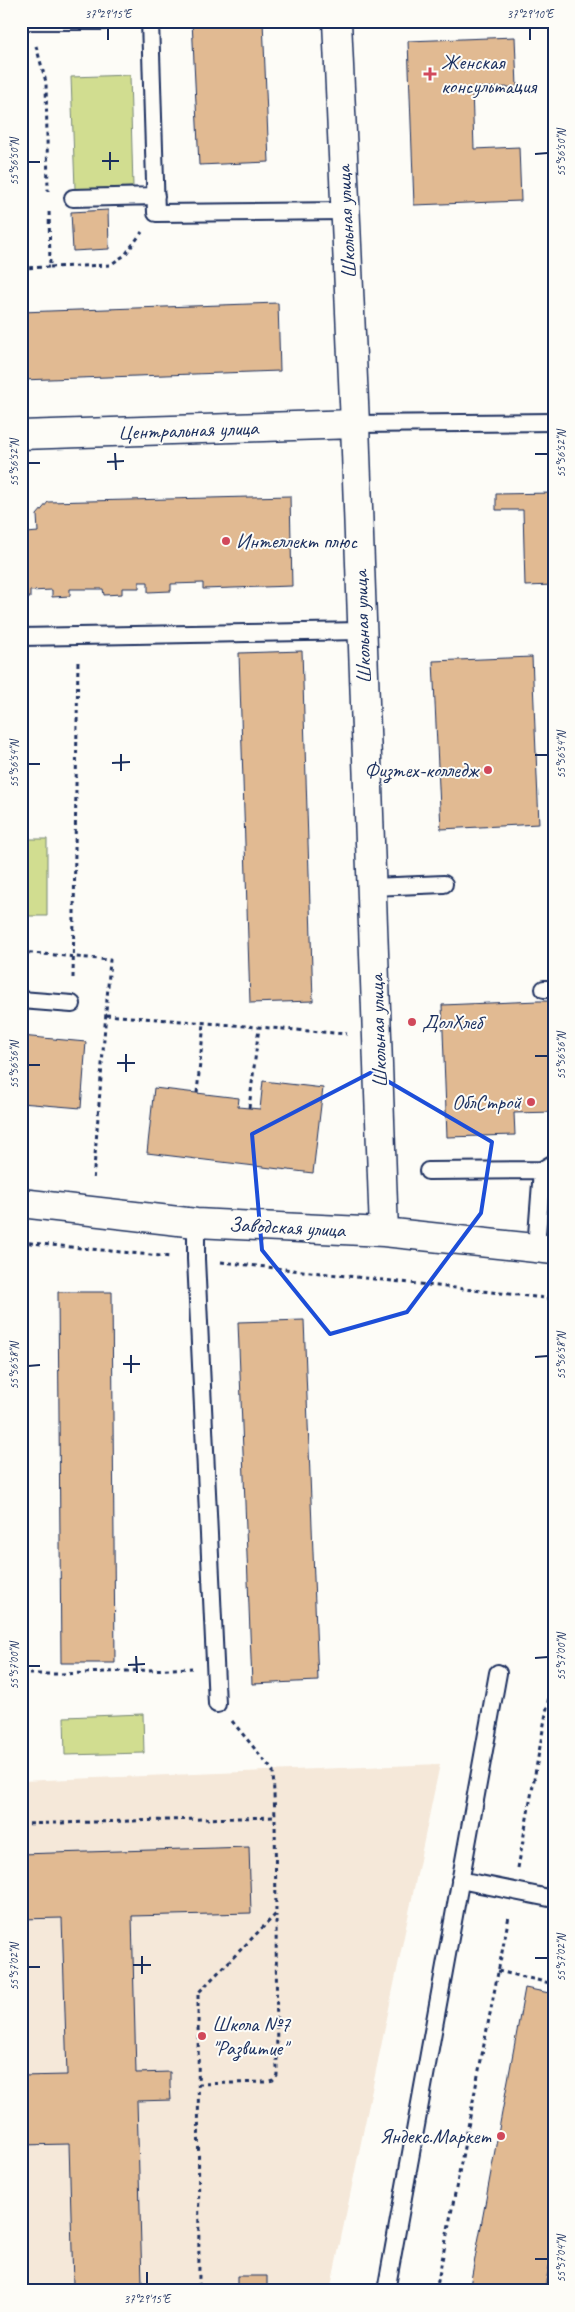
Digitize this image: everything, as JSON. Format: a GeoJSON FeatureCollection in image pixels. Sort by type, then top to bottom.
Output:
{"type":"FeatureCollection","features":[{"type":"Feature","properties":{"kind":"street","name":"Школьная улица"},"geometry":{"type":"LineString","coordinates":[[337,21],[379,1037],[384,1232]]}},
{"type":"Feature","properties":{"kind":"street","name":"Центральная улица"},"geometry":{"type":"LineString","coordinates":[[21,435],[355,424]]}},
{"type":"Feature","properties":{"kind":"street","name":"Заводская улица"},"geometry":{"type":"LineString","coordinates":[[21,1203],[196,1223],[384,1232],[545,1249]]}},
{"type":"Feature","properties":{"kind":"lane"},"geometry":{"type":"LineString","coordinates":[[29,22],[104,21]]}},
{"type":"Feature","properties":{"kind":"lane"},"geometry":{"type":"LineString","coordinates":[[150,21],[156,213],[345,211]]}},
{"type":"Feature","properties":{"kind":"lane"},"geometry":{"type":"LineString","coordinates":[[73,198],[156,196]]}},
{"type":"Feature","properties":{"kind":"lane"},"geometry":{"type":"LineString","coordinates":[[355,424],[554,422]]}},
{"type":"Feature","properties":{"kind":"lane"},"geometry":{"type":"LineString","coordinates":[[21,637],[362,631]]}},
{"type":"Feature","properties":{"kind":"lane"},"geometry":{"type":"LineString","coordinates":[[372,887],[444,884]]}},
{"type":"Feature","properties":{"kind":"lane"},"geometry":{"type":"LineString","coordinates":[[21,1000],[72,1004]]}},
{"type":"Feature","properties":{"kind":"lane"},"geometry":{"type":"LineString","coordinates":[[428,1171],[548,1166],[545,1249]]}},
{"type":"Feature","properties":{"kind":"lane"},"geometry":{"type":"LineString","coordinates":[[196,1223],[196,1259],[217,1704]]}},
{"type":"Feature","properties":{"kind":"lane"},"geometry":{"type":"LineString","coordinates":[[386,2291],[498,1673]]}},
{"type":"Feature","properties":{"kind":"lane"},"geometry":{"type":"LineString","coordinates":[[460,1880],[554,1899]]}},
{"type":"Feature","properties":{"kind":"path"},"geometry":{"type":"LineString","coordinates":[[29,22],[46,82],[50,267]]}},
{"type":"Feature","properties":{"kind":"path"},"geometry":{"type":"LineString","coordinates":[[21,268],[110,265],[125,255],[156,213]]}},
{"type":"Feature","properties":{"kind":"path"},"geometry":{"type":"LineString","coordinates":[[72,1004],[78,636]]}},
{"type":"Feature","properties":{"kind":"path"},"geometry":{"type":"LineString","coordinates":[[21,952],[110,960],[91,1211]]}},
{"type":"Feature","properties":{"kind":"path"},"geometry":{"type":"LineString","coordinates":[[106,1015],[379,1037]]}},
{"type":"Feature","properties":{"kind":"path"},"geometry":{"type":"LineString","coordinates":[[197,1093],[204,1023]]}},
{"type":"Feature","properties":{"kind":"path"},"geometry":{"type":"LineString","coordinates":[[249,1108],[259,1027]]}},
{"type":"Feature","properties":{"kind":"path"},"geometry":{"type":"LineString","coordinates":[[21,1242],[196,1259],[554,1299]]}},
{"type":"Feature","properties":{"kind":"path"},"geometry":{"type":"LineString","coordinates":[[21,1674],[62,1674],[215,1666]]}},
{"type":"Feature","properties":{"kind":"path"},"geometry":{"type":"LineString","coordinates":[[436,2291],[514,1891],[554,1669]]}},
{"type":"Feature","properties":{"kind":"path"},"geometry":{"type":"LineString","coordinates":[[198,2084],[266,2082],[273,2080],[277,2075],[273,1771],[217,1704]]}},
{"type":"Feature","properties":{"kind":"path"},"geometry":{"type":"LineString","coordinates":[[21,1824],[275,1818]]}},
{"type":"Feature","properties":{"kind":"path"},"geometry":{"type":"LineString","coordinates":[[199,2291],[198,1993],[276,1914]]}},
{"type":"Feature","properties":{"kind":"path"},"geometry":{"type":"LineString","coordinates":[[498,1971],[554,1984]]}},
{"type":"Feature","properties":{"kind":"highlighted area"},"geometry":{"type":"Polygon","coordinates":[[[372,1072],[492,1142],[481,1213],[407,1312],[330,1334],[262,1250],[252,1134],[372,1072]]]}},
{"type":"Feature","properties":{"kind":"shaded area","name":"Школа №7 \"Развитие\""},"geometry":{"type":"Polygon","coordinates":[[[440,1764],[330,2291],[21,2291],[21,1781],[440,1764]]]}},
{"type":"Feature","properties":{"kind":"green space"},"geometry":{"type":"Polygon","coordinates":[[[130,75],[133,187],[75,189],[71,77],[130,75]]]}},
{"type":"Feature","properties":{"kind":"green space"},"geometry":{"type":"Polygon","coordinates":[[[21,839],[47,839],[47,916],[21,916],[21,839]]]}},
{"type":"Feature","properties":{"kind":"green space"},"geometry":{"type":"Polygon","coordinates":[[[143,1714],[144,1753],[65,1755],[64,1717],[143,1714]]]}},
{"type":"Feature","properties":{"kind":"building"},"geometry":{"type":"Polygon","coordinates":[[[192,21],[263,21],[269,162],[199,165],[192,21]]]}},
{"type":"Feature","properties":{"kind":"building"},"geometry":{"type":"Polygon","coordinates":[[[515,37],[517,87],[472,88],[474,149],[519,147],[521,201],[414,205],[408,41],[515,37]]]}},
{"type":"Feature","properties":{"kind":"building"},"geometry":{"type":"Polygon","coordinates":[[[21,101],[27,252],[21,252],[21,101]]]}},
{"type":"Feature","properties":{"kind":"building"},"geometry":{"type":"Polygon","coordinates":[[[108,210],[109,249],[73,251],[71,212],[108,210]]]}},
{"type":"Feature","properties":{"kind":"building"},"geometry":{"type":"Polygon","coordinates":[[[278,303],[280,371],[21,380],[21,312],[278,303]]]}},
{"type":"Feature","properties":{"kind":"building"},"geometry":{"type":"Polygon","coordinates":[[[554,493],[554,585],[525,586],[523,510],[496,510],[496,494],[554,493]]]}},
{"type":"Feature","properties":{"kind":"building"},"geometry":{"type":"Polygon","coordinates":[[[290,496],[292,586],[203,589],[203,583],[171,584],[171,591],[148,592],[148,582],[139,582],[139,588],[122,588],[122,594],[104,595],[103,589],[70,589],[70,596],[52,597],[52,590],[30,591],[30,598],[21,598],[21,526],[27,526],[27,533],[38,532],[37,515],[48,502],[290,496]]]}},
{"type":"Feature","properties":{"kind":"building"},"geometry":{"type":"Polygon","coordinates":[[[302,651],[313,1001],[250,1003],[239,653],[302,651]]]}},
{"type":"Feature","properties":{"kind":"building"},"geometry":{"type":"Polygon","coordinates":[[[532,657],[539,824],[441,829],[433,661],[532,657]]]}},
{"type":"Feature","properties":{"kind":"building"},"geometry":{"type":"Polygon","coordinates":[[[554,1001],[554,1112],[514,1113],[515,1135],[447,1137],[442,1005],[554,1001]]]}},
{"type":"Feature","properties":{"kind":"building"},"geometry":{"type":"Polygon","coordinates":[[[21,1036],[86,1042],[81,1108],[21,1103],[21,1036]]]}},
{"type":"Feature","properties":{"kind":"building"},"geometry":{"type":"Polygon","coordinates":[[[263,1081],[323,1088],[313,1173],[147,1153],[154,1088],[239,1098],[238,1107],[260,1109],[263,1081]]]}},
{"type":"Feature","properties":{"kind":"building"},"geometry":{"type":"Polygon","coordinates":[[[58,1292],[112,1292],[115,1663],[61,1663],[58,1292]]]}},
{"type":"Feature","properties":{"kind":"building"},"geometry":{"type":"Polygon","coordinates":[[[304,1320],[318,1681],[252,1684],[238,1322],[304,1320]]]}},
{"type":"Feature","properties":{"kind":"building"},"geometry":{"type":"Polygon","coordinates":[[[249,1847],[251,1913],[132,1916],[136,2073],[170,2072],[171,2100],[137,2101],[142,2283],[73,2285],[69,2144],[21,2145],[21,2076],[67,2075],[62,1918],[21,1919],[21,1854],[249,1847]]]}},
{"type":"Feature","properties":{"kind":"building"},"geometry":{"type":"Polygon","coordinates":[[[525,1988],[554,1994],[554,2243],[544,2291],[469,2291],[525,1988]]]}},
{"type":"Feature","properties":{"kind":"building"},"geometry":{"type":"Polygon","coordinates":[[[237,2276],[267,2276],[267,2291],[237,2291],[237,2276]]]}},
{"type":"Feature","properties":{"kind":"place","name":"Женская консультация"},"geometry":{"type":"Point","coordinates":[430,74]}},
{"type":"Feature","properties":{"kind":"place","name":"Интеллект плюс"},"geometry":{"type":"Point","coordinates":[226,541]}},
{"type":"Feature","properties":{"kind":"place","name":"Физтех-колледж"},"geometry":{"type":"Point","coordinates":[488,770]}},
{"type":"Feature","properties":{"kind":"place","name":"ДолХлеб"},"geometry":{"type":"Point","coordinates":[412,1022]}},
{"type":"Feature","properties":{"kind":"place","name":"ОблСтрой"},"geometry":{"type":"Point","coordinates":[531,1102]}},
{"type":"Feature","properties":{"kind":"place","name":"Школа №7 \"Развитие\""},"geometry":{"type":"Point","coordinates":[202,2036]}},
{"type":"Feature","properties":{"kind":"place","name":"Яндекс.Маркет"},"geometry":{"type":"Point","coordinates":[501,2136]}}]}
